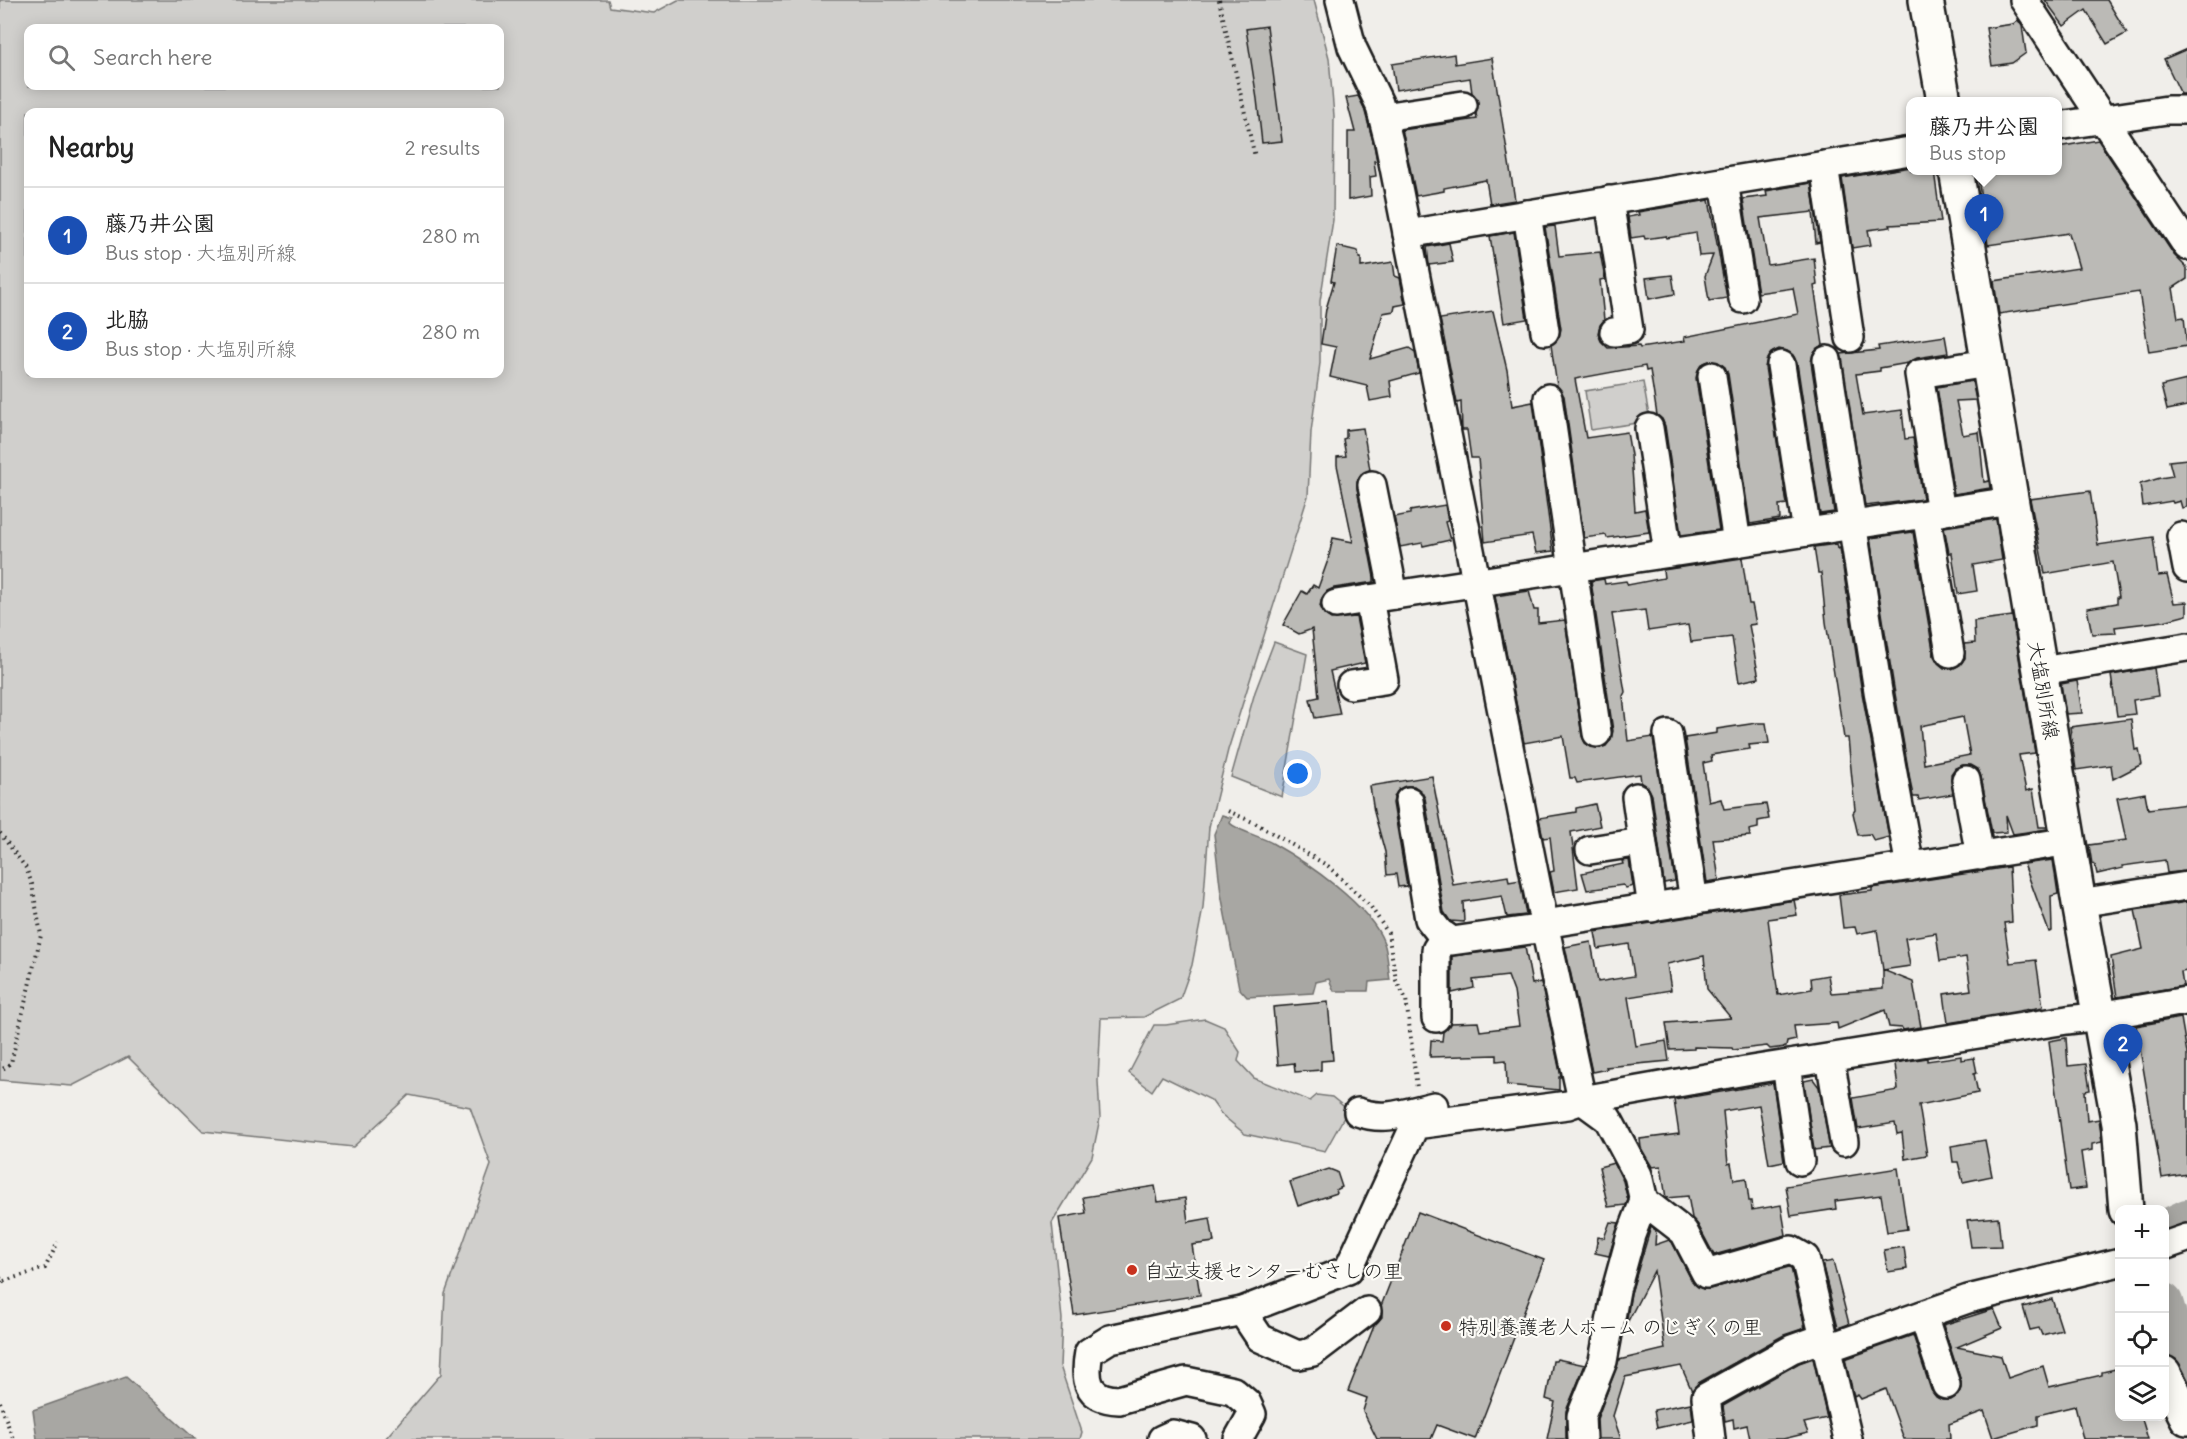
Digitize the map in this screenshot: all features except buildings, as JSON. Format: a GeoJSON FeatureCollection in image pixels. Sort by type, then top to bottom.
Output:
{"type":"FeatureCollection","features":[{"type":"Feature","properties":{"kind":"main road"},"geometry":{"type":"LineString","coordinates":[[1926,0],[1943,97]]}},
{"type":"Feature","properties":{"kind":"main road","name":"大塩別所線"},"geometry":{"type":"LineString","coordinates":[[1957,175],[2079,903],[2119,1124],[2126,1205]]}},
{"type":"Feature","properties":{"kind":"main road"},"geometry":{"type":"LineString","coordinates":[[2169,1383],[2187,1418]]}},
{"type":"Feature","properties":{"kind":"street"},"geometry":{"type":"LineString","coordinates":[[1340,0],[1353,47],[1379,103],[1383,117],[1544,926],[1582,1100],[1608,1119],[1638,1175],[1644,1202],[1631,1235],[1616,1290],[1603,1361],[1581,1416],[1582,1439]]}},
{"type":"Feature","properties":{"kind":"street"},"geometry":{"type":"LineString","coordinates":[[2024,0],[2187,246]]}},
{"type":"Feature","properties":{"kind":"street"},"geometry":{"type":"LineString","coordinates":[[1383,117],[1463,105]]}},
{"type":"Feature","properties":{"kind":"street"},"geometry":{"type":"LineString","coordinates":[[2062,125],[2187,110]]}},
{"type":"Feature","properties":{"kind":"street"},"geometry":{"type":"LineString","coordinates":[[1407,234],[1906,152]]}},
{"type":"Feature","properties":{"kind":"street"},"geometry":{"type":"LineString","coordinates":[[1824,165],[1850,338]]}},
{"type":"Feature","properties":{"kind":"street"},"geometry":{"type":"LineString","coordinates":[[1724,182],[1743,299]]}},
{"type":"Feature","properties":{"kind":"street"},"geometry":{"type":"LineString","coordinates":[[1609,201],[1629,330],[1614,332]]}},
{"type":"Feature","properties":{"kind":"street"},"geometry":{"type":"LineString","coordinates":[[1527,214],[1545,331]]}},
{"type":"Feature","properties":{"kind":"street"},"geometry":{"type":"LineString","coordinates":[[1827,360],[1878,690],[1910,867]]}},
{"type":"Feature","properties":{"kind":"street"},"geometry":{"type":"LineString","coordinates":[[1950,653],[1954,616],[1934,513],[1919,374],[1988,363]]}},
{"type":"Feature","properties":{"kind":"street"},"geometry":{"type":"LineString","coordinates":[[1781,365],[1807,532]]}},
{"type":"Feature","properties":{"kind":"street"},"geometry":{"type":"LineString","coordinates":[[1712,376],[1737,543]]}},
{"type":"Feature","properties":{"kind":"street"},"geometry":{"type":"LineString","coordinates":[[1548,398],[1597,733]]}},
{"type":"Feature","properties":{"kind":"street"},"geometry":{"type":"LineString","coordinates":[[1649,428],[1668,553]]}},
{"type":"Feature","properties":{"kind":"street"},"geometry":{"type":"LineString","coordinates":[[1351,685],[1384,680],[1382,597],[1372,485]]}},
{"type":"Feature","properties":{"kind":"street"},"geometry":{"type":"LineString","coordinates":[[1336,604],[2011,501]]}},
{"type":"Feature","properties":{"kind":"street"},"geometry":{"type":"LineString","coordinates":[[2181,536],[2187,568]]}},
{"type":"Feature","properties":{"kind":"street"},"geometry":{"type":"LineString","coordinates":[[2041,671],[2187,647]]}},
{"type":"Feature","properties":{"kind":"street"},"geometry":{"type":"LineString","coordinates":[[1668,734],[1694,901]]}},
{"type":"Feature","properties":{"kind":"street"},"geometry":{"type":"LineString","coordinates":[[1966,780],[1980,856]]}},
{"type":"Feature","properties":{"kind":"street"},"geometry":{"type":"LineString","coordinates":[[1635,797],[1652,908]]}},
{"type":"Feature","properties":{"kind":"street"},"geometry":{"type":"LineString","coordinates":[[1409,801],[1429,919],[1444,936],[1452,941],[2070,841]]}},
{"type":"Feature","properties":{"kind":"street"},"geometry":{"type":"LineString","coordinates":[[1590,850],[1642,842]]}},
{"type":"Feature","properties":{"kind":"street"},"geometry":{"type":"LineString","coordinates":[[2079,903],[2187,886]]}},
{"type":"Feature","properties":{"kind":"street"},"geometry":{"type":"LineString","coordinates":[[1436,1018],[1436,950],[1444,936]]}},
{"type":"Feature","properties":{"kind":"street"},"geometry":{"type":"LineString","coordinates":[[1238,1439],[1252,1414],[1247,1403],[1233,1391],[1186,1381],[1119,1400],[1108,1399],[1096,1393],[1088,1384],[1086,1370],[1089,1352],[1110,1339],[1242,1311],[1348,1270],[1415,1125],[1568,1105],[1582,1100],[1786,1065],[2067,1020],[2101,1017],[2187,1001]]}},
{"type":"Feature","properties":{"kind":"street"},"geometry":{"type":"LineString","coordinates":[[1830,1058],[1844,1142]]}},
{"type":"Feature","properties":{"kind":"street"},"geometry":{"type":"LineString","coordinates":[[1786,1065],[1800,1161]]}},
{"type":"Feature","properties":{"kind":"street"},"geometry":{"type":"LineString","coordinates":[[1359,1112],[1372,1117],[1395,1115],[1452,1102],[1504,1097],[1533,1109]]}},
{"type":"Feature","properties":{"kind":"street"},"geometry":{"type":"LineString","coordinates":[[1644,1202],[1683,1232],[1706,1274],[1791,1250],[1805,1258],[1848,1439]]}},
{"type":"Feature","properties":{"kind":"street"},"geometry":{"type":"LineString","coordinates":[[1710,1439],[1706,1396],[1792,1349],[1824,1344],[1923,1315],[1968,1299],[2115,1263]]}},
{"type":"Feature","properties":{"kind":"street"},"geometry":{"type":"LineString","coordinates":[[1242,1311],[1260,1338],[1298,1355],[1313,1352],[1367,1311]]}},
{"type":"Feature","properties":{"kind":"street"},"geometry":{"type":"LineString","coordinates":[[1923,1315],[1946,1385]]}},
{"type":"Feature","properties":{"kind":"street"},"geometry":{"type":"LineString","coordinates":[[1162,1439],[1173,1434],[1192,1439]]}},
{"type":"Feature","properties":{"kind":"path"},"geometry":{"type":"LineString","coordinates":[[1219,0],[1255,158]]}},
{"type":"Feature","properties":{"kind":"path"},"geometry":{"type":"LineString","coordinates":[[1227,811],[1255,823],[1328,866],[1371,907],[1388,933],[1396,980],[1406,999],[1416,1074],[1418,1110]]}},
{"type":"Feature","properties":{"kind":"path"},"geometry":{"type":"LineString","coordinates":[[0,833],[26,868],[32,884],[41,935],[11,1063],[0,1071]]}},
{"type":"Feature","properties":{"kind":"path"},"geometry":{"type":"LineString","coordinates":[[0,1285],[2,1280],[45,1268],[58,1242]]}},
{"type":"Feature","properties":{"kind":"path"},"geometry":{"type":"LineString","coordinates":[[0,1402],[13,1439]]}},
{"type":"Feature","properties":{"kind":"shaded area"},"geometry":{"type":"Polygon","coordinates":[[[0,0],[608,0],[610,7],[654,13],[678,0],[1314,0],[1329,58],[1334,116],[1333,220],[1320,301],[1320,363],[1311,432],[1308,496],[1228,750],[1209,827],[1203,908],[1192,965],[1180,999],[1144,1017],[1101,1018],[1098,1081],[1100,1118],[1092,1157],[1052,1223],[1062,1319],[1060,1366],[1082,1432],[1080,1439],[385,1439],[441,1374],[445,1294],[491,1165],[470,1107],[409,1095],[353,1147],[203,1131],[128,1057],[72,1086],[0,1080],[0,0]]]}},
{"type":"Feature","properties":{"kind":"shaded area"},"geometry":{"type":"Polygon","coordinates":[[[1643,382],[1650,421],[1591,430],[1585,391],[1643,382]]]}},
{"type":"Feature","properties":{"kind":"shaded area"},"geometry":{"type":"Polygon","coordinates":[[[1274,642],[1307,654],[1282,797],[1231,777],[1255,692],[1274,642]]]}},
{"type":"Feature","properties":{"kind":"shaded area"},"geometry":{"type":"Polygon","coordinates":[[[1222,815],[1232,818],[1230,823],[1233,826],[1272,843],[1302,861],[1351,900],[1377,929],[1384,943],[1390,980],[1369,982],[1368,991],[1334,991],[1329,979],[1316,982],[1313,993],[1247,997],[1239,988],[1221,894],[1214,834],[1222,815]]]}},
{"type":"Feature","properties":{"kind":"shaded area"},"geometry":{"type":"Polygon","coordinates":[[[1205,1019],[1224,1027],[1240,1052],[1238,1061],[1254,1078],[1310,1101],[1317,1095],[1332,1097],[1348,1110],[1325,1151],[1245,1134],[1221,1114],[1211,1100],[1162,1076],[1152,1091],[1129,1073],[1154,1025],[1205,1019]]]}},
{"type":"Feature","properties":{"kind":"shaded area"},"geometry":{"type":"Polygon","coordinates":[[[126,1377],[195,1439],[37,1439],[33,1410],[126,1377]]]}},
{"type":"Feature","properties":{"kind":"waterway"},"geometry":{"type":"LineString","coordinates":[[2169,1227],[2187,1218]]}},
{"type":"Feature","properties":{"kind":"waterway"},"geometry":{"type":"LineString","coordinates":[[2167,1313],[2174,1335],[2187,1363]]}},
{"type":"Feature","properties":{"kind":"place","name":"藤乃井公園"},"geometry":{"type":"Point","coordinates":[1984,244]}},
{"type":"Feature","properties":{"kind":"place","name":"北脇"},"geometry":{"type":"Point","coordinates":[2123,1074]}},
{"type":"Feature","properties":{"kind":"place","name":"自立支援センターむさしの里"},"geometry":{"type":"Point","coordinates":[1132,1270]}},
{"type":"Feature","properties":{"kind":"place","name":"特別養護老人ホーム のじぎくの里"},"geometry":{"type":"Point","coordinates":[1446,1326]}}]}
